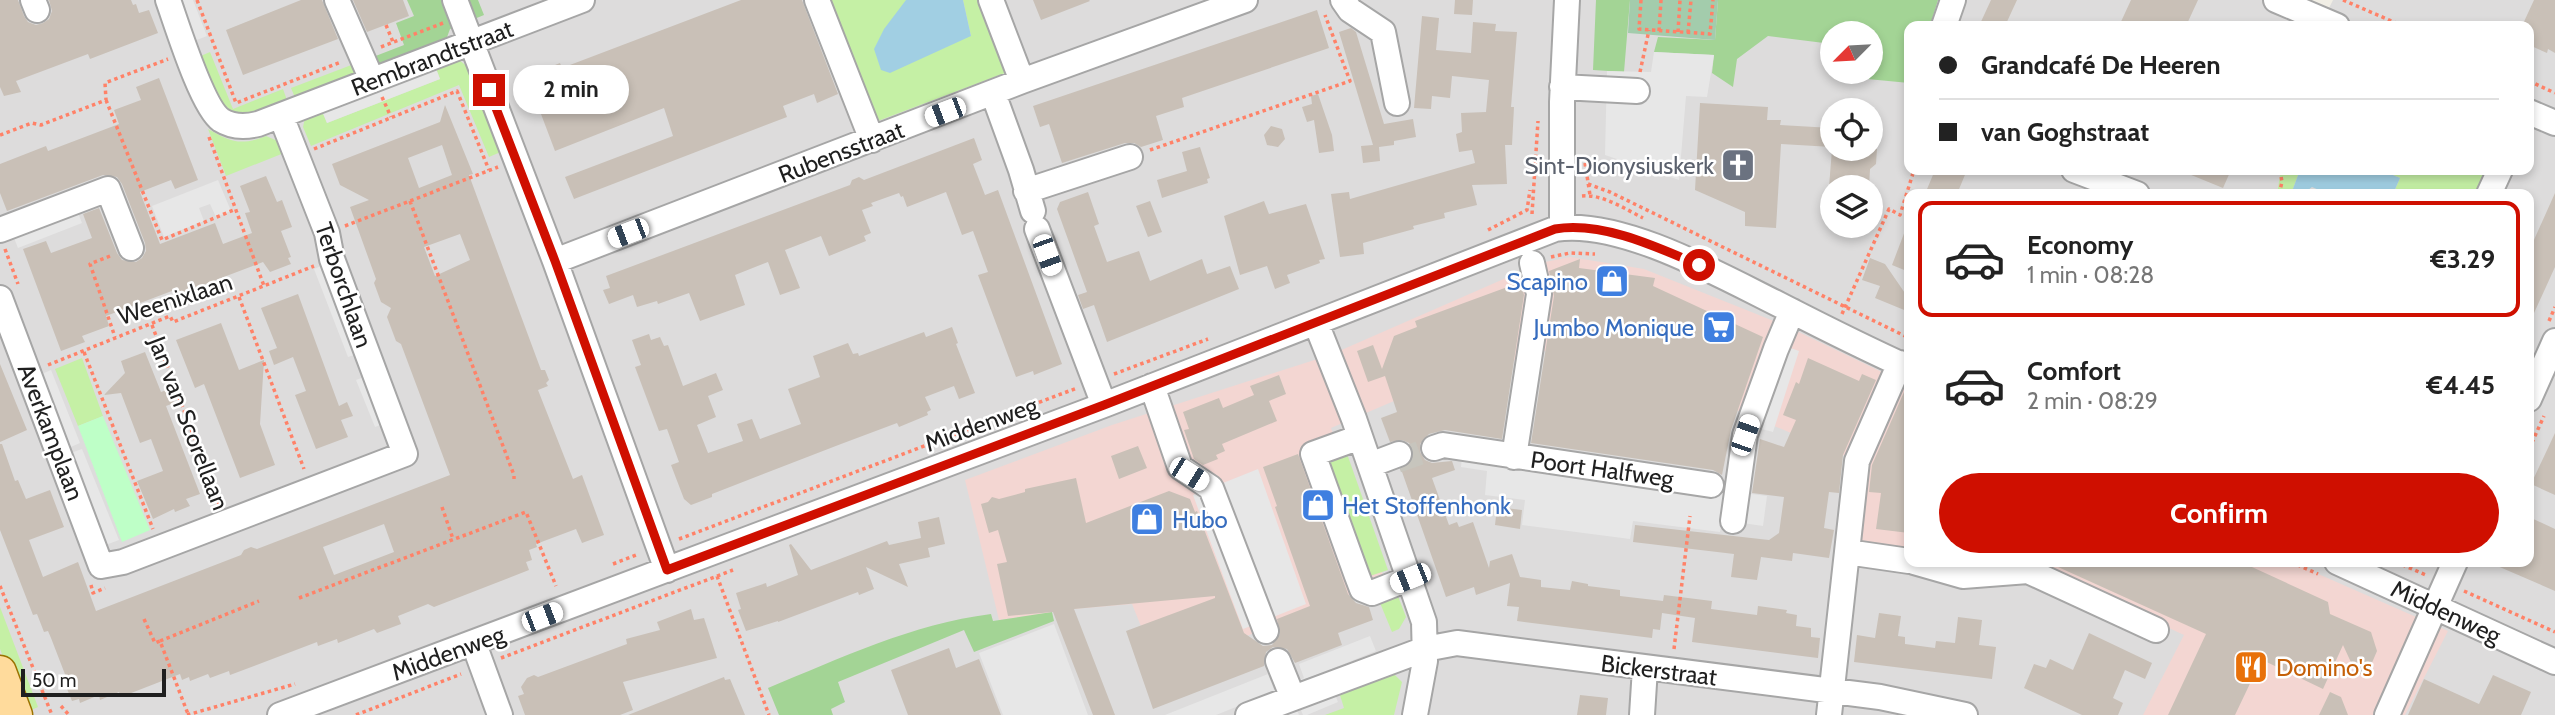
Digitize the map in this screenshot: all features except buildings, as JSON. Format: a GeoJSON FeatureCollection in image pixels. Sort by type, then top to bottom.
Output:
{"type":"FeatureCollection","features":[{"type":"Feature","properties":{"kind":"main road"},"geometry":{"type":"LineString","coordinates":[[0,672],[16,715]]}},
{"type":"Feature","properties":{"kind":"street","name":"Rembrandtstraat"},"geometry":{"type":"LineString","coordinates":[[168,0],[209,107],[225,122],[248,126],[281,116],[582,0]]}},
{"type":"Feature","properties":{"kind":"street"},"geometry":{"type":"LineString","coordinates":[[337,0],[372,80]]}},
{"type":"Feature","properties":{"kind":"street"},"geometry":{"type":"LineString","coordinates":[[817,0],[872,140]]}},
{"type":"Feature","properties":{"kind":"street"},"geometry":{"type":"LineString","coordinates":[[991,0],[1022,81]]}},
{"type":"Feature","properties":{"kind":"street","name":"Rubensstraat"},"geometry":{"type":"LineString","coordinates":[[555,261],[1022,81],[1245,0]]}},
{"type":"Feature","properties":{"kind":"street"},"geometry":{"type":"LineString","coordinates":[[1562,228],[1562,87],[1567,0]]}},
{"type":"Feature","properties":{"kind":"street"},"geometry":{"type":"LineString","coordinates":[[1946,21],[1953,0]]}},
{"type":"Feature","properties":{"kind":"street"},"geometry":{"type":"LineString","coordinates":[[2286,2],[2326,21]]}},
{"type":"Feature","properties":{"kind":"street"},"geometry":{"type":"LineString","coordinates":[[1334,6],[1350,10],[1383,32],[1397,103]]}},
{"type":"Feature","properties":{"kind":"street"},"geometry":{"type":"LineString","coordinates":[[458,8],[555,261],[667,570]]}},
{"type":"Feature","properties":{"kind":"street"},"geometry":{"type":"LineString","coordinates":[[1562,87],[1636,91]]}},
{"type":"Feature","properties":{"kind":"street"},"geometry":{"type":"LineString","coordinates":[[993,93],[1021,170],[1032,211],[1104,405]]}},
{"type":"Feature","properties":{"kind":"street"},"geometry":{"type":"LineString","coordinates":[[2534,114],[2555,122]]}},
{"type":"Feature","properties":{"kind":"street","name":"Terborchlaan"},"geometry":{"type":"LineString","coordinates":[[281,116],[327,233],[332,258],[405,454]]}},
{"type":"Feature","properties":{"kind":"street"},"geometry":{"type":"LineString","coordinates":[[1032,211],[1130,157]]}},
{"type":"Feature","properties":{"kind":"street"},"geometry":{"type":"LineString","coordinates":[[2087,175],[2124,189]]}},
{"type":"Feature","properties":{"kind":"street"},"geometry":{"type":"LineString","coordinates":[[0,230],[108,189],[131,248]]}},
{"type":"Feature","properties":{"kind":"street","name":"Middenweg"},"geometry":{"type":"LineString","coordinates":[[280,715],[1104,405],[1523,240],[1562,228],[1616,235],[1657,247],[1904,366]]}},
{"type":"Feature","properties":{"kind":"street"},"geometry":{"type":"LineString","coordinates":[[1504,455],[1539,294],[1538,261]]}},
{"type":"Feature","properties":{"kind":"street","name":"Averkamplaan"},"geometry":{"type":"LineString","coordinates":[[0,298],[101,566]]}},
{"type":"Feature","properties":{"kind":"street"},"geometry":{"type":"LineString","coordinates":[[1733,521],[1745,435],[1792,312]]}},
{"type":"Feature","properties":{"kind":"street"},"geometry":{"type":"LineString","coordinates":[[1315,323],[1360,437],[1424,622],[1425,649],[1415,715]]}},
{"type":"Feature","properties":{"kind":"street"},"geometry":{"type":"LineString","coordinates":[[2537,407],[2555,341]]}},
{"type":"Feature","properties":{"kind":"street"},"geometry":{"type":"LineString","coordinates":[[1830,703],[1857,461],[1904,368]]}},
{"type":"Feature","properties":{"kind":"street"},"geometry":{"type":"LineString","coordinates":[[1152,386],[1180,467],[1211,488],[1266,631]]}},
{"type":"Feature","properties":{"kind":"street"},"geometry":{"type":"LineString","coordinates":[[1360,437],[1313,454],[1362,589],[1372,593],[1410,578]]}},
{"type":"Feature","properties":{"kind":"street","name":"Poort Halfweg"},"geometry":{"type":"LineString","coordinates":[[1434,448],[1443,445],[1711,485]]}},
{"type":"Feature","properties":{"kind":"street","name":"Jan van Scorellaan"},"geometry":{"type":"LineString","coordinates":[[101,566],[123,562],[405,454]]}},
{"type":"Feature","properties":{"kind":"street"},"geometry":{"type":"LineString","coordinates":[[1371,468],[1398,458]]}},
{"type":"Feature","properties":{"kind":"street"},"geometry":{"type":"LineString","coordinates":[[1847,552],[1904,560]]}},
{"type":"Feature","properties":{"kind":"street"},"geometry":{"type":"LineString","coordinates":[[1932,567],[1963,576],[2028,571],[2155,631]]}},
{"type":"Feature","properties":{"kind":"street","name":"Middenweg"},"geometry":{"type":"LineString","coordinates":[[2348,567],[2555,662]]}},
{"type":"Feature","properties":{"kind":"street"},"geometry":{"type":"LineString","coordinates":[[2387,715],[2453,567]]}},
{"type":"Feature","properties":{"kind":"street"},"geometry":{"type":"LineString","coordinates":[[474,643],[500,715]]}},
{"type":"Feature","properties":{"kind":"street","name":"Bickerstraat"},"geometry":{"type":"LineString","coordinates":[[1248,715],[1425,649],[1457,643],[1671,671],[1830,703],[1880,697],[1965,715]]}},
{"type":"Feature","properties":{"kind":"street"},"geometry":{"type":"LineString","coordinates":[[1278,661],[1293,698]]}},
{"type":"Feature","properties":{"kind":"street"},"geometry":{"type":"LineString","coordinates":[[1642,715],[1645,668]]}},
{"type":"Feature","properties":{"kind":"path"},"geometry":{"type":"LineString","coordinates":[[197,0],[236,103],[393,42],[458,8]]}},
{"type":"Feature","properties":{"kind":"path"},"geometry":{"type":"LineString","coordinates":[[1641,0],[1639,29],[1710,34],[1713,0]]}},
{"type":"Feature","properties":{"kind":"path"},"geometry":{"type":"LineString","coordinates":[[1659,31],[1661,0]]}},
{"type":"Feature","properties":{"kind":"path"},"geometry":{"type":"LineString","coordinates":[[1678,32],[1680,0]]}},
{"type":"Feature","properties":{"kind":"path"},"geometry":{"type":"LineString","coordinates":[[1688,33],[1691,0]]}},
{"type":"Feature","properties":{"kind":"path"},"geometry":{"type":"LineString","coordinates":[[2343,0],[2391,21]]}},
{"type":"Feature","properties":{"kind":"path"},"geometry":{"type":"LineString","coordinates":[[1130,157],[1350,81],[1334,6]]}},
{"type":"Feature","properties":{"kind":"path"},"geometry":{"type":"LineString","coordinates":[[386,25],[393,42]]}},
{"type":"Feature","properties":{"kind":"path"},"geometry":{"type":"LineString","coordinates":[[1636,91],[1649,30]]}},
{"type":"Feature","properties":{"kind":"path"},"geometry":{"type":"LineString","coordinates":[[177,55],[105,83],[106,100],[162,240],[236,209]]}},
{"type":"Feature","properties":{"kind":"path"},"geometry":{"type":"LineString","coordinates":[[2534,83],[2555,93]]}},
{"type":"Feature","properties":{"kind":"path"},"geometry":{"type":"LineString","coordinates":[[296,154],[300,155],[457,91],[489,170]]}},
{"type":"Feature","properties":{"kind":"path"},"geometry":{"type":"LineString","coordinates":[[0,135],[32,123],[41,125],[106,100]]}},
{"type":"Feature","properties":{"kind":"path"},"geometry":{"type":"LineString","coordinates":[[208,134],[264,286]]}},
{"type":"Feature","properties":{"kind":"path"},"geometry":{"type":"LineString","coordinates":[[327,233],[516,160]]}},
{"type":"Feature","properties":{"kind":"path"},"geometry":{"type":"LineString","coordinates":[[1588,184],[1610,192],[1904,336]]}},
{"type":"Feature","properties":{"kind":"path"},"geometry":{"type":"LineString","coordinates":[[1479,234],[1527,210],[1530,190]]}},
{"type":"Feature","properties":{"kind":"path"},"geometry":{"type":"LineString","coordinates":[[1590,195],[1607,200]]}},
{"type":"Feature","properties":{"kind":"path"},"geometry":{"type":"LineString","coordinates":[[410,201],[514,475],[513,479]]}},
{"type":"Feature","properties":{"kind":"path"},"geometry":{"type":"LineString","coordinates":[[1526,219],[1532,213],[1533,201]]}},
{"type":"Feature","properties":{"kind":"path"},"geometry":{"type":"LineString","coordinates":[[1841,316],[1889,209],[1900,215],[1904,202]]}},
{"type":"Feature","properties":{"kind":"path"},"geometry":{"type":"LineString","coordinates":[[115,338],[90,264],[161,235]]}},
{"type":"Feature","properties":{"kind":"path"},"geometry":{"type":"LineString","coordinates":[[1538,261],[1570,253],[1600,254]]}},
{"type":"Feature","properties":{"kind":"path","name":"Weenixlaan"},"geometry":{"type":"LineString","coordinates":[[29,372],[170,316],[173,322],[332,258]]}},
{"type":"Feature","properties":{"kind":"path"},"geometry":{"type":"LineString","coordinates":[[239,297],[312,491]]}},
{"type":"Feature","properties":{"kind":"path","name":"Jan van Scorellaan"},"geometry":{"type":"LineString","coordinates":[[151,324],[226,523]]}},
{"type":"Feature","properties":{"kind":"path"},"geometry":{"type":"LineString","coordinates":[[84,352],[160,547]]}},
{"type":"Feature","properties":{"kind":"path","name":"Middenweg"},"geometry":{"type":"LineString","coordinates":[[685,537],[1081,387]]}},
{"type":"Feature","properties":{"kind":"path"},"geometry":{"type":"LineString","coordinates":[[442,507],[453,539]]}},
{"type":"Feature","properties":{"kind":"path"},"geometry":{"type":"LineString","coordinates":[[299,598],[526,512],[556,586]]}},
{"type":"Feature","properties":{"kind":"path"},"geometry":{"type":"LineString","coordinates":[[1671,671],[1690,516]]}},
{"type":"Feature","properties":{"kind":"path"},"geometry":{"type":"LineString","coordinates":[[605,567],[630,558]]}},
{"type":"Feature","properties":{"kind":"path"},"geometry":{"type":"LineString","coordinates":[[2408,567],[2431,577]]}},
{"type":"Feature","properties":{"kind":"path"},"geometry":{"type":"LineString","coordinates":[[717,576],[769,715]]}},
{"type":"Feature","properties":{"kind":"path"},"geometry":{"type":"LineString","coordinates":[[0,586],[52,715]]}},
{"type":"Feature","properties":{"kind":"path"},"geometry":{"type":"LineString","coordinates":[[2460,589],[2555,632]]}},
{"type":"Feature","properties":{"kind":"path"},"geometry":{"type":"LineString","coordinates":[[144,620],[155,643],[259,601]]}},
{"type":"Feature","properties":{"kind":"path"},"geometry":{"type":"LineString","coordinates":[[160,641],[187,715],[307,681]]}},
{"type":"Feature","properties":{"kind":"path","name":"Middenweg"},"geometry":{"type":"LineString","coordinates":[[356,715],[467,671]]}},
{"type":"Feature","properties":{"kind":"path"},"geometry":{"type":"LineString","coordinates":[[61,706],[69,715]]}},
{"type":"Feature","properties":{"kind":"shaded area"},"geometry":{"type":"Polygon","coordinates":[[[0,0],[2306,0],[2328,10],[2333,0],[2555,0],[2555,715],[0,715],[0,0]]]}},
{"type":"Feature","properties":{"kind":"shaded area"},"geometry":{"type":"Polygon","coordinates":[[[178,0],[193,0],[207,36],[194,41],[178,0]]]}},
{"type":"Feature","properties":{"kind":"shaded area"},"geometry":{"type":"Polygon","coordinates":[[[1654,52],[1714,55],[1707,97],[1686,96],[1679,180],[1605,155],[1607,71],[1651,72],[1654,52]]]}},
{"type":"Feature","properties":{"kind":"shaded area"},"geometry":{"type":"Polygon","coordinates":[[[435,66],[440,79],[327,123],[322,111],[435,66]]]}},
{"type":"Feature","properties":{"kind":"shaded area"},"geometry":{"type":"Polygon","coordinates":[[[218,180],[231,211],[216,217],[210,204],[199,208],[204,221],[164,237],[152,206],[218,180]]]}},
{"type":"Feature","properties":{"kind":"shaded area"},"geometry":{"type":"Polygon","coordinates":[[[73,200],[82,223],[18,248],[7,220],[73,200]]]}},
{"type":"Feature","properties":{"kind":"shaded area"},"geometry":{"type":"Polygon","coordinates":[[[1570,257],[1644,269],[1786,326],[1904,383],[1904,553],[1854,547],[1857,461],[1576,342],[1436,383],[1331,428],[1385,581],[1159,671],[1132,604],[999,620],[965,480],[1112,425],[1330,355],[1540,263],[1570,257]]]}},
{"type":"Feature","properties":{"kind":"shaded area"},"geometry":{"type":"Polygon","coordinates":[[[326,264],[360,353],[348,357],[314,269],[326,264]]]}},
{"type":"Feature","properties":{"kind":"shaded area"},"geometry":{"type":"Polygon","coordinates":[[[1785,346],[1799,351],[1773,432],[1758,428],[1785,346]]]}},
{"type":"Feature","properties":{"kind":"shaded area"},"geometry":{"type":"Polygon","coordinates":[[[51,370],[80,443],[66,449],[68,454],[82,449],[119,540],[103,546],[35,377],[51,370]]]}},
{"type":"Feature","properties":{"kind":"shaded area"},"geometry":{"type":"Polygon","coordinates":[[[367,376],[386,423],[375,427],[356,380],[367,376]]]}},
{"type":"Feature","properties":{"kind":"shaded area"},"geometry":{"type":"Polygon","coordinates":[[[1462,457],[1767,496],[1763,526],[1722,520],[1720,532],[1633,521],[1630,539],[1522,525],[1525,500],[1485,495],[1487,471],[1461,467],[1462,457]]]}},
{"type":"Feature","properties":{"kind":"shaded area"},"geometry":{"type":"Polygon","coordinates":[[[1258,469],[1306,604],[1243,629],[1193,495],[1258,469]]]}},
{"type":"Feature","properties":{"kind":"shaded area"},"geometry":{"type":"Polygon","coordinates":[[[1956,567],[2006,567],[1967,570],[1956,567]]]}},
{"type":"Feature","properties":{"kind":"shaded area"},"geometry":{"type":"Polygon","coordinates":[[[2036,567],[2302,567],[2448,631],[2405,715],[2143,715],[2184,635],[2036,567]]]}},
{"type":"Feature","properties":{"kind":"shaded area"},"geometry":{"type":"Polygon","coordinates":[[[1054,624],[1088,715],[1003,715],[979,653],[1054,624]]]}},
{"type":"Feature","properties":{"kind":"shaded area"},"geometry":{"type":"Polygon","coordinates":[[[1370,636],[1376,651],[1216,715],[1165,715],[1268,674],[1274,690],[1304,678],[1299,664],[1370,636]]]}},
{"type":"Feature","properties":{"kind":"shaded area"},"geometry":{"type":"Polygon","coordinates":[[[1332,687],[1338,702],[1307,715],[1303,715],[1298,703],[1295,705],[1299,715],[1276,715],[1274,712],[1264,715],[1332,687]]]}},
{"type":"Feature","properties":{"kind":"green space"},"geometry":{"type":"Polygon","coordinates":[[[407,0],[478,0],[484,15],[450,29],[446,40],[378,70],[373,57],[404,45],[396,23],[414,16],[407,0]]]}},
{"type":"Feature","properties":{"kind":"green space"},"geometry":{"type":"Polygon","coordinates":[[[821,0],[906,0],[971,36],[963,0],[978,0],[1005,73],[870,124],[821,0]]]}},
{"type":"Feature","properties":{"kind":"green space"},"geometry":{"type":"Polygon","coordinates":[[[1596,0],[1630,0],[1624,72],[1593,70],[1596,0]]]}},
{"type":"Feature","properties":{"kind":"green space"},"geometry":{"type":"Polygon","coordinates":[[[1630,0],[1718,0],[1715,40],[1628,33],[1630,0]]]}},
{"type":"Feature","properties":{"kind":"green space"},"geometry":{"type":"Polygon","coordinates":[[[1718,0],[1938,0],[1932,21],[1904,21],[1904,83],[1883,80],[1883,21],[1820,21],[1820,42],[1768,36],[1737,59],[1733,87],[1712,73],[1714,55],[1654,52],[1658,37],[1715,40],[1718,0]]]}},
{"type":"Feature","properties":{"kind":"green space"},"geometry":{"type":"Polygon","coordinates":[[[210,52],[233,109],[283,89],[288,103],[256,115],[234,112],[211,88],[196,58],[210,52]]]}},
{"type":"Feature","properties":{"kind":"green space"},"geometry":{"type":"Polygon","coordinates":[[[459,60],[468,67],[503,151],[489,157],[459,85],[311,146],[303,127],[305,118],[322,111],[327,123],[440,79],[435,66],[459,60]]]}},
{"type":"Feature","properties":{"kind":"green space"},"geometry":{"type":"Polygon","coordinates":[[[354,64],[358,76],[296,100],[291,88],[354,64]]]}},
{"type":"Feature","properties":{"kind":"green space"},"geometry":{"type":"Polygon","coordinates":[[[208,129],[223,137],[242,142],[266,136],[280,142],[284,153],[226,176],[208,129]]]}},
{"type":"Feature","properties":{"kind":"green space"},"geometry":{"type":"Polygon","coordinates":[[[2280,175],[2298,175],[2293,189],[2278,189],[2280,175]]]}},
{"type":"Feature","properties":{"kind":"green space"},"geometry":{"type":"Polygon","coordinates":[[[2393,175],[2485,175],[2478,189],[2395,189],[2400,178],[2393,175]]]}},
{"type":"Feature","properties":{"kind":"green space"},"geometry":{"type":"Polygon","coordinates":[[[82,358],[103,416],[78,426],[55,369],[82,358]]]}},
{"type":"Feature","properties":{"kind":"green space"},"geometry":{"type":"Polygon","coordinates":[[[103,416],[150,530],[122,542],[78,426],[103,416]]]}},
{"type":"Feature","properties":{"kind":"green space"},"geometry":{"type":"Polygon","coordinates":[[[1345,448],[1388,570],[1364,578],[1320,457],[1345,448]]]}},
{"type":"Feature","properties":{"kind":"green space"},"geometry":{"type":"Polygon","coordinates":[[[1396,591],[1406,617],[1399,629],[1392,632],[1378,598],[1396,591]]]}},
{"type":"Feature","properties":{"kind":"green space"},"geometry":{"type":"Polygon","coordinates":[[[0,607],[38,707],[25,713],[0,649],[0,607]]]}},
{"type":"Feature","properties":{"kind":"green space"},"geometry":{"type":"Polygon","coordinates":[[[1052,612],[1054,621],[974,652],[964,630],[838,682],[845,702],[831,709],[833,715],[779,715],[768,688],[850,654],[933,626],[991,614],[993,621],[1052,612]]]}},
{"type":"Feature","properties":{"kind":"green space"},"geometry":{"type":"Polygon","coordinates":[[[1393,673],[1402,682],[1394,715],[1325,715],[1344,708],[1339,692],[1393,673]]]}},
{"type":"Feature","properties":{"kind":"water"},"geometry":{"type":"Polygon","coordinates":[[[906,0],[963,0],[971,36],[890,73],[881,70],[874,49],[884,29],[906,0]]]}},
{"type":"Feature","properties":{"kind":"water"},"geometry":{"type":"Polygon","coordinates":[[[2298,175],[2393,175],[2400,178],[2395,189],[2293,189],[2298,175]]]}},
{"type":"Feature","properties":{"kind":"tunnel"},"geometry":{"type":"LineString","coordinates":[[1397,461],[1434,448]]}},
{"type":"Feature","properties":{"kind":"place","name":"Sint-Dionysiuskerk"},"geometry":{"type":"Point","coordinates":[1738,165]}},
{"type":"Feature","properties":{"kind":"place","name":"Scapino"},"geometry":{"type":"Point","coordinates":[1612,281]}},
{"type":"Feature","properties":{"kind":"place","name":"Jumbo Monique"},"geometry":{"type":"Point","coordinates":[1719,327]}},
{"type":"Feature","properties":{"kind":"place","name":"Het Stoffenhonk"},"geometry":{"type":"Point","coordinates":[1318,505]}},
{"type":"Feature","properties":{"kind":"place","name":"Hubo"},"geometry":{"type":"Point","coordinates":[1147,519]}},
{"type":"Feature","properties":{"kind":"place","name":"Domino's"},"geometry":{"type":"Point","coordinates":[2251,667]}},
{"type":"Feature","properties":{"kind":"route"},"geometry":{"type":"LineString","coordinates":[[489,90],[555,261],[667,570],[1104,405],[1555,229],[1581,228],[1632,239],[1699,265]]}}]}
